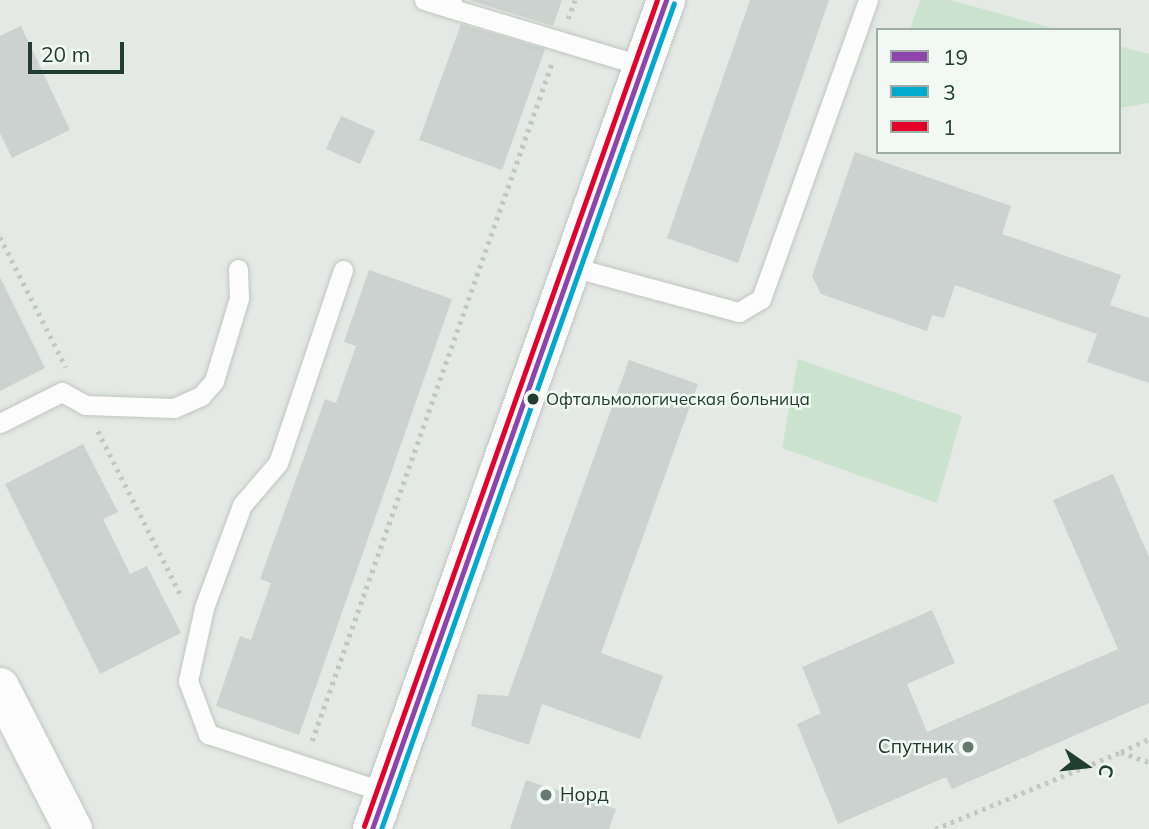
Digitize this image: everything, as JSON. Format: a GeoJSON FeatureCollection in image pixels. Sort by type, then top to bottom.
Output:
{"type":"FeatureCollection","features":[{"type":"Feature","properties":{"kind":"main road"},"geometry":{"type":"LineString","coordinates":[[372,829],[666,0]]}},
{"type":"Feature","properties":{"kind":"main road"},"geometry":{"type":"LineString","coordinates":[[0,687],[73,829]]}},
{"type":"Feature","properties":{"kind":"lane"},"geometry":{"type":"LineString","coordinates":[[424,0],[451,4],[643,66]]}},
{"type":"Feature","properties":{"kind":"lane"},"geometry":{"type":"LineString","coordinates":[[572,267],[739,313],[761,299],[869,0]]}},
{"type":"Feature","properties":{"kind":"lane"},"geometry":{"type":"LineString","coordinates":[[0,423],[62,392],[85,405],[174,408],[201,396],[214,381],[239,298],[238,269]]}},
{"type":"Feature","properties":{"kind":"lane"},"geometry":{"type":"LineString","coordinates":[[344,270],[278,463],[242,505],[204,608],[188,681],[208,734],[384,792]]}},
{"type":"Feature","properties":{"kind":"path"},"geometry":{"type":"LineString","coordinates":[[303,766],[575,0]]}},
{"type":"Feature","properties":{"kind":"path"},"geometry":{"type":"LineString","coordinates":[[934,829],[1149,739]]}},
{"type":"Feature","properties":{"kind":"path"},"geometry":{"type":"LineString","coordinates":[[1121,752],[1149,762]]}},
{"type":"Feature","properties":{"kind":"green space"},"geometry":{"type":"Polygon","coordinates":[[[920,0],[950,0],[1052,28],[911,28],[920,0]]]}},
{"type":"Feature","properties":{"kind":"green space"},"geometry":{"type":"Polygon","coordinates":[[[1121,47],[1149,54],[1149,103],[1121,108],[1121,47]]]}},
{"type":"Feature","properties":{"kind":"green space"},"geometry":{"type":"Polygon","coordinates":[[[798,359],[962,416],[937,503],[782,448],[798,359]]]}},
{"type":"Feature","properties":{"kind":"building"},"geometry":{"type":"Polygon","coordinates":[[[469,0],[562,0],[553,26],[469,0]]]}},
{"type":"Feature","properties":{"kind":"building"},"geometry":{"type":"Polygon","coordinates":[[[750,0],[829,0],[738,263],[667,238],[750,0]]]}},
{"type":"Feature","properties":{"kind":"building"},"geometry":{"type":"Polygon","coordinates":[[[461,24],[545,49],[502,170],[419,140],[461,24]]]}},
{"type":"Feature","properties":{"kind":"building"},"geometry":{"type":"Polygon","coordinates":[[[21,26],[70,130],[12,158],[0,133],[0,36],[21,26]]]}},
{"type":"Feature","properties":{"kind":"building"},"geometry":{"type":"Polygon","coordinates":[[[341,116],[375,131],[360,164],[326,149],[341,116]]]}},
{"type":"Feature","properties":{"kind":"building"},"geometry":{"type":"Polygon","coordinates":[[[855,152],[1011,206],[1002,234],[1121,275],[1110,305],[1149,318],[1149,383],[1087,362],[1097,334],[955,285],[944,318],[932,315],[927,331],[821,294],[812,276],[855,152]]]}},
{"type":"Feature","properties":{"kind":"building"},"geometry":{"type":"Polygon","coordinates":[[[369,270],[452,299],[299,735],[216,706],[240,636],[251,640],[271,583],[260,579],[325,399],[336,403],[356,346],[344,342],[369,270]]]}},
{"type":"Feature","properties":{"kind":"building"},"geometry":{"type":"Polygon","coordinates":[[[0,277],[45,368],[0,391],[0,277]]]}},
{"type":"Feature","properties":{"kind":"building"},"geometry":{"type":"Polygon","coordinates":[[[629,360],[698,384],[601,653],[663,676],[640,739],[542,704],[529,745],[471,726],[478,694],[508,696],[629,360]]]}},
{"type":"Feature","properties":{"kind":"building"},"geometry":{"type":"Polygon","coordinates":[[[83,444],[118,512],[103,519],[130,574],[147,566],[181,633],[100,674],[5,484],[83,444]]]}},
{"type":"Feature","properties":{"kind":"building"},"geometry":{"type":"Polygon","coordinates":[[[1113,474],[1149,557],[1149,703],[952,789],[946,777],[838,824],[797,724],[821,713],[802,667],[932,610],[955,663],[907,684],[927,732],[1118,649],[1053,500],[1113,474]]]}},
{"type":"Feature","properties":{"kind":"building","name":"Норд"},"geometry":{"type":"Polygon","coordinates":[[[526,780],[616,809],[609,829],[510,829],[526,780]]]}},
{"type":"Feature","properties":{"kind":"transit line","name":"1"},"geometry":{"type":"LineString","coordinates":[[364,826],[657,0]]}},
{"type":"Feature","properties":{"kind":"transit line","name":"19"},"geometry":{"type":"LineString","coordinates":[[372,829],[666,0]]}},
{"type":"Feature","properties":{"kind":"transit line","name":"3"},"geometry":{"type":"LineString","coordinates":[[381,829],[674,3]]}},
{"type":"Feature","properties":{"kind":"place","name":"Офтальмологическая больница"},"geometry":{"type":"Point","coordinates":[533,399]}},
{"type":"Feature","properties":{"kind":"place","name":"Спутник"},"geometry":{"type":"Point","coordinates":[968,747]}},
{"type":"Feature","properties":{"kind":"place","name":"Норд"},"geometry":{"type":"Point","coordinates":[546,795]}}]}
